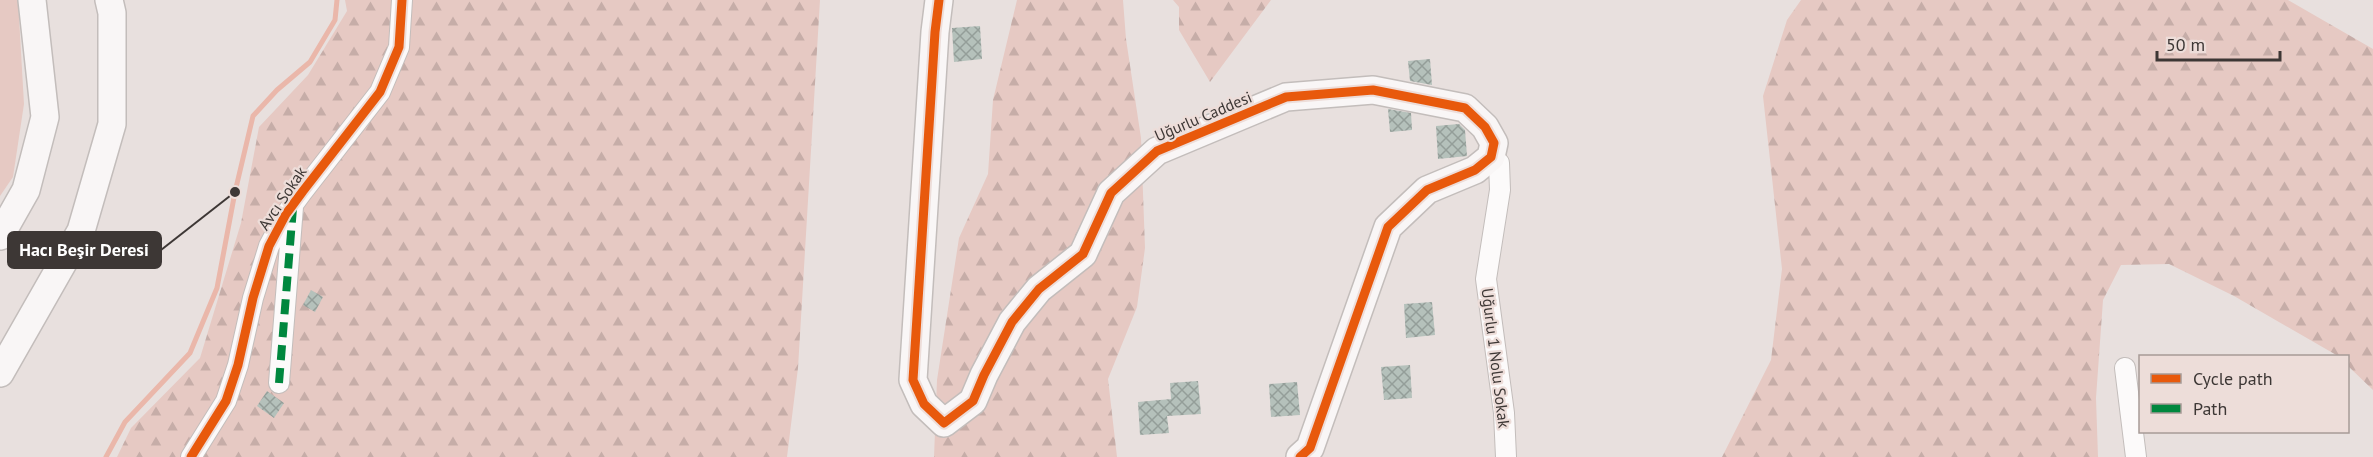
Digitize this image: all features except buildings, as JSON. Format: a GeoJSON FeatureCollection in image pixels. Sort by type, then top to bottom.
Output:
{"type":"FeatureCollection","features":[{"type":"Feature","properties":{"kind":"street"},"geometry":{"type":"LineString","coordinates":[[0,236],[26,190],[45,117],[32,0]]}},
{"type":"Feature","properties":{"kind":"street"},"geometry":{"type":"LineString","coordinates":[[0,373],[81,231],[112,124],[112,13],[109,0]]}},
{"type":"Feature","properties":{"kind":"street","name":"Avcı Sokak"},"geometry":{"type":"LineString","coordinates":[[191,457],[226,401],[238,365],[253,298],[269,246],[293,205],[380,92],[399,48],[402,0]]}},
{"type":"Feature","properties":{"kind":"street","name":"Uğurlu Caddesi"},"geometry":{"type":"LineString","coordinates":[[939,0],[935,32],[913,380],[924,404],[945,423],[973,401],[1012,322],[1039,289],[1083,254],[1111,193],[1157,151],[1286,97],[1373,90],[1465,108],[1485,126],[1490,135],[1494,143],[1491,157]]}},
{"type":"Feature","properties":{"kind":"street"},"geometry":{"type":"LineString","coordinates":[[1300,457],[1310,448],[1388,227],[1427,190],[1475,170],[1491,157]]}},
{"type":"Feature","properties":{"kind":"street","name":"Uğurlu 1 Nolu Sokak"},"geometry":{"type":"LineString","coordinates":[[1491,157],[1499,163],[1500,190],[1486,279],[1504,413],[1506,457]]}},
{"type":"Feature","properties":{"kind":"street","name":"Avcı Sokak"},"geometry":{"type":"LineString","coordinates":[[279,383],[293,205]]}},
{"type":"Feature","properties":{"kind":"street"},"geometry":{"type":"LineString","coordinates":[[2125,368],[2136,457]]}},
{"type":"Feature","properties":{"kind":"green space"},"geometry":{"type":"Polygon","coordinates":[[[0,0],[18,0],[24,104],[13,177],[0,196],[0,0]]]}},
{"type":"Feature","properties":{"kind":"green space"},"geometry":{"type":"Polygon","coordinates":[[[345,0],[820,0],[798,368],[787,457],[117,457],[131,428],[200,358],[241,223],[259,127],[308,75],[347,11],[345,0]]]}},
{"type":"Feature","properties":{"kind":"green space"},"geometry":{"type":"Polygon","coordinates":[[[1017,0],[1123,0],[1126,39],[1141,138],[1145,248],[1137,307],[1108,379],[1117,457],[934,457],[937,380],[959,238],[988,174],[993,100],[1017,0]]]}},
{"type":"Feature","properties":{"kind":"green space"},"geometry":{"type":"Polygon","coordinates":[[[1173,0],[1271,0],[1210,82],[1179,30],[1179,7],[1173,0]]]}},
{"type":"Feature","properties":{"kind":"green space"},"geometry":{"type":"Polygon","coordinates":[[[1801,0],[2288,0],[2373,49],[2373,390],[2349,367],[2349,355],[2336,355],[2234,296],[2169,264],[2121,265],[2103,300],[2096,398],[2098,457],[1722,457],[1771,360],[1782,269],[1763,96],[1787,20],[1801,0]]]}},
{"type":"Feature","properties":{"kind":"waterway"},"geometry":{"type":"LineString","coordinates":[[106,457],[125,422],[190,353],[217,288],[235,192],[253,116],[277,90],[310,62],[335,20],[337,0]]}},
{"type":"Feature","properties":{"kind":"marked path"},"geometry":{"type":"LineString","coordinates":[[279,383],[293,208]]}},
{"type":"Feature","properties":{"kind":"cycle path"},"geometry":{"type":"LineString","coordinates":[[191,457],[226,401],[238,365],[253,298],[269,246],[286,214],[380,92],[399,47],[402,0]]}},
{"type":"Feature","properties":{"kind":"cycle path"},"geometry":{"type":"LineString","coordinates":[[939,0],[935,32],[913,380],[924,404],[944,423],[973,401],[1012,322],[1039,289],[1083,254],[1111,193],[1157,151],[1286,97],[1373,90],[1465,108],[1485,127],[1494,143],[1491,157],[1475,170],[1427,190],[1388,227],[1310,448],[1300,457]]}},
{"type":"Feature","properties":{"kind":"place","name":"Hacı Beşir Deresi"},"geometry":{"type":"Point","coordinates":[235,192]}}]}
